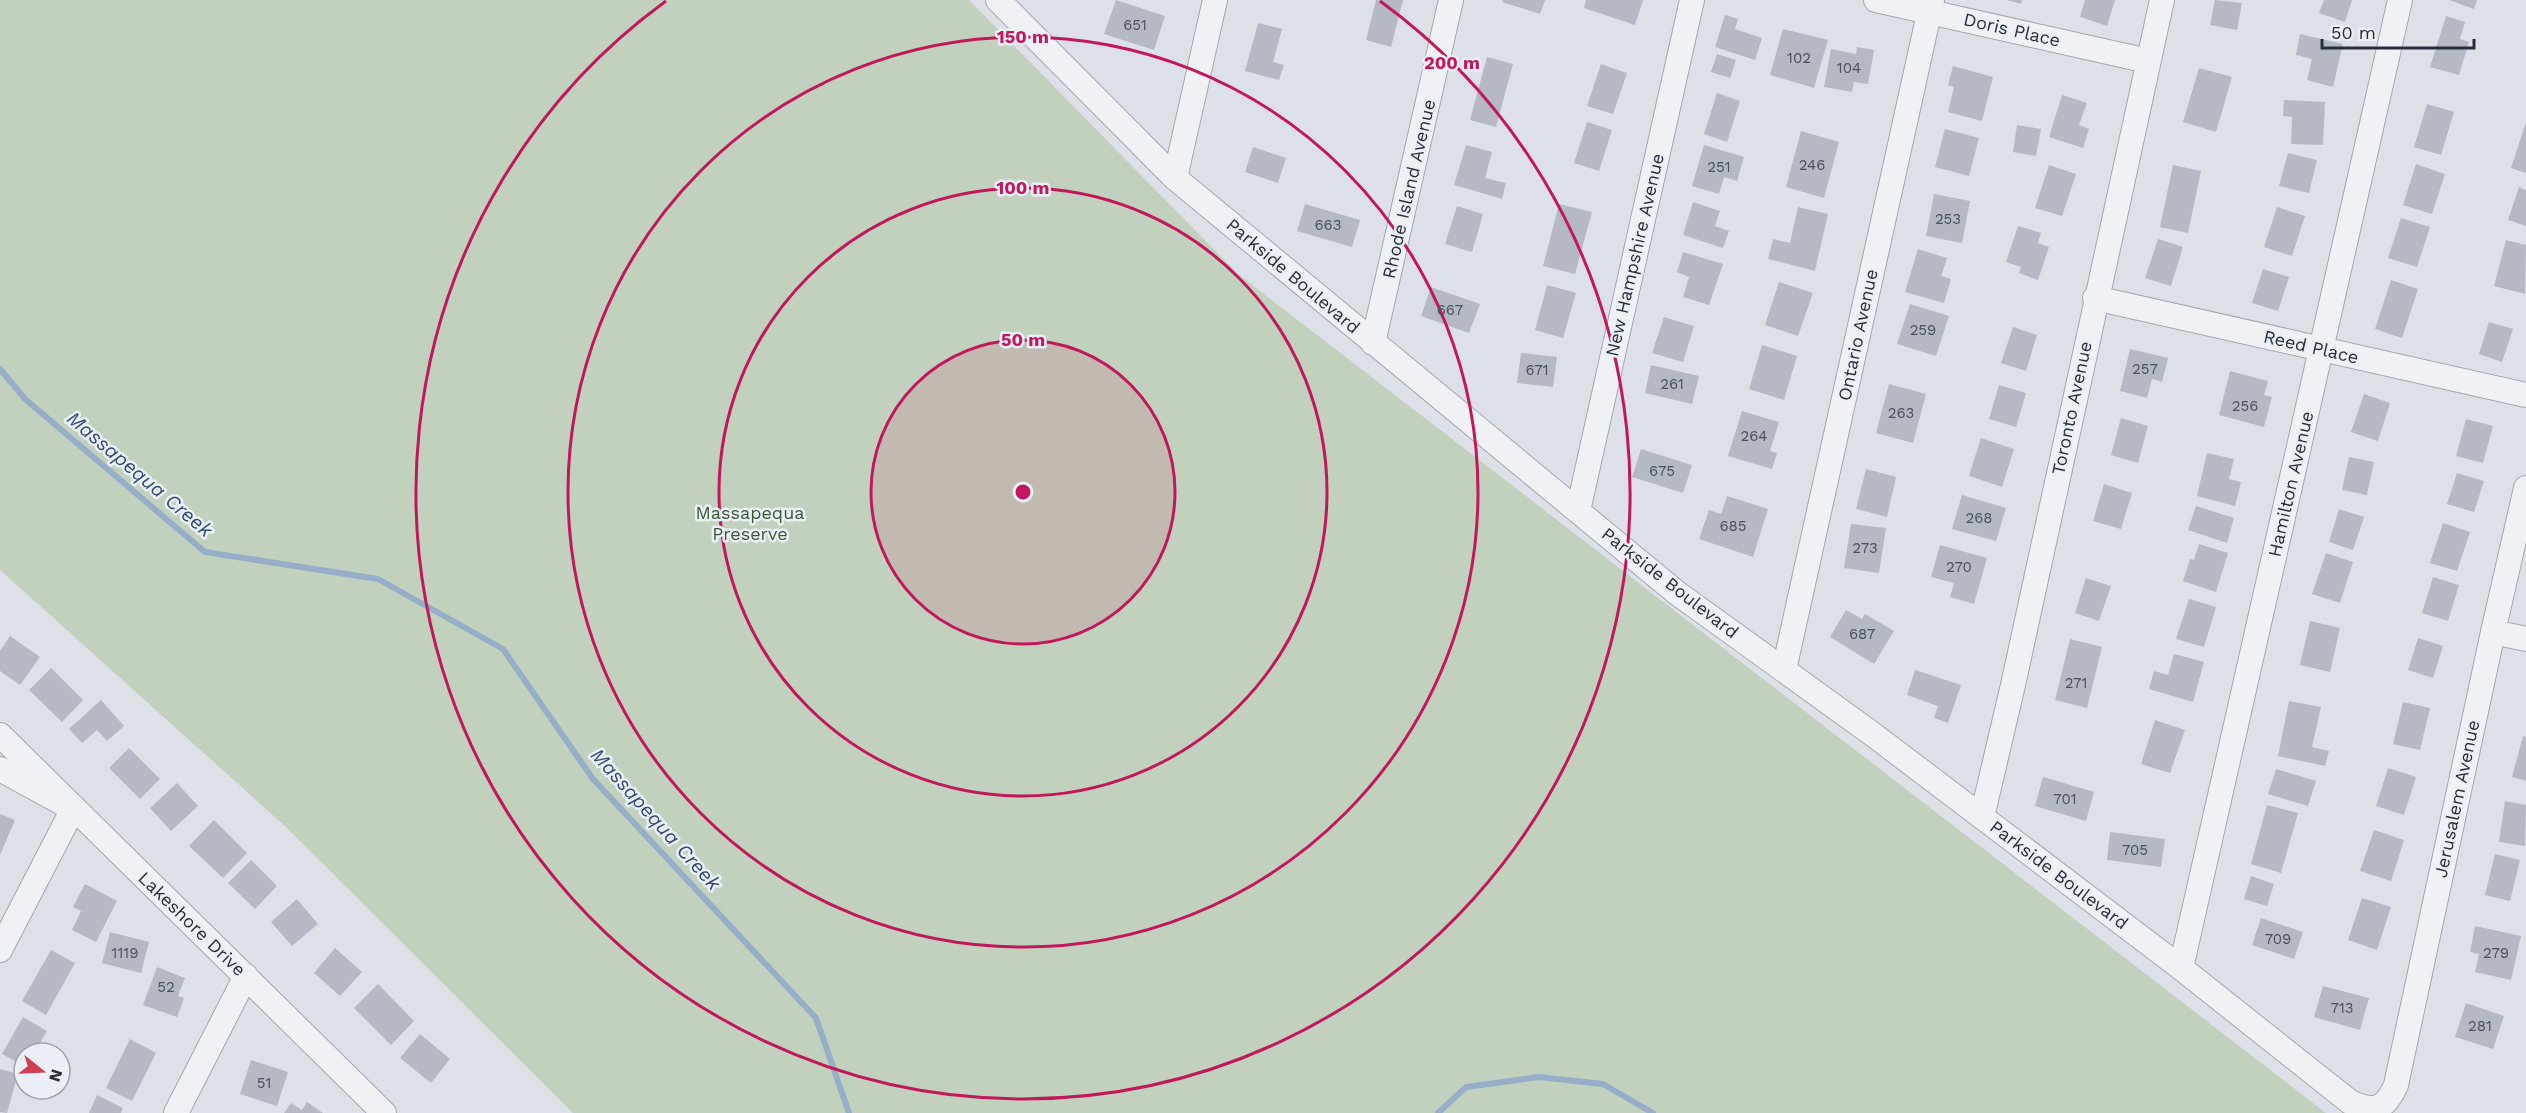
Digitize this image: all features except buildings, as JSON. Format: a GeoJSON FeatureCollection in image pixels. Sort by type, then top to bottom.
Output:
{"type":"FeatureCollection","features":[{"type":"Feature","properties":{"kind":"street","name":"Parkside Boulevard"},"geometry":{"type":"LineString","coordinates":[[998,0],[1175,178],[1677,593],[1982,817],[2181,968],[2350,1102],[2361,1108],[2373,1110],[2383,1107]]}},
{"type":"Feature","properties":{"kind":"street"},"geometry":{"type":"LineString","coordinates":[[1175,178],[1215,0]]}},
{"type":"Feature","properties":{"kind":"street","name":"Rhode Island Avenue"},"geometry":{"type":"LineString","coordinates":[[1373,343],[1451,0]]}},
{"type":"Feature","properties":{"kind":"street","name":"New Hampshire Avenue"},"geometry":{"type":"LineString","coordinates":[[1578,511],[1692,0]]}},
{"type":"Feature","properties":{"kind":"street","name":"Doris Place"},"geometry":{"type":"LineString","coordinates":[[1876,0],[1930,6],[2148,61]]}},
{"type":"Feature","properties":{"kind":"street","name":"Toronto Avenue"},"geometry":{"type":"LineString","coordinates":[[1982,817],[2013,685],[2162,0]]}},
{"type":"Feature","properties":{"kind":"street","name":"Hamilton Avenue"},"geometry":{"type":"LineString","coordinates":[[2181,968],[2400,0]]}},
{"type":"Feature","properties":{"kind":"street","name":"Ontario Avenue"},"geometry":{"type":"LineString","coordinates":[[1784,670],[1930,6]]}},
{"type":"Feature","properties":{"kind":"street","name":"Reed Place"},"geometry":{"type":"LineString","coordinates":[[2096,298],[2526,395]]}},
{"type":"Feature","properties":{"kind":"street","name":"Jerusalem Avenue"},"geometry":{"type":"LineString","coordinates":[[2383,1107],[2396,1086],[2526,488]]}},
{"type":"Feature","properties":{"kind":"street"},"geometry":{"type":"LineString","coordinates":[[2493,632],[2526,639]]}},
{"type":"Feature","properties":{"kind":"street","name":"Lakeshore Drive"},"geometry":{"type":"LineString","coordinates":[[0,735],[384,1113]]}},
{"type":"Feature","properties":{"kind":"street"},"geometry":{"type":"LineString","coordinates":[[0,769],[73,809],[0,950]]}},
{"type":"Feature","properties":{"kind":"street"},"geometry":{"type":"LineString","coordinates":[[176,1113],[246,976]]}},
{"type":"Feature","properties":{"kind":"green space","name":"Massapequa Preserve"},"geometry":{"type":"Polygon","coordinates":[[[0,0],[969,0],[1238,274],[2326,1113],[573,1113],[286,827],[0,570],[0,0]]]}},
{"type":"Feature","properties":{"kind":"waterway","name":"Massapequa Creek"},"geometry":{"type":"LineString","coordinates":[[0,369],[25,399],[205,552],[378,579],[503,649],[593,779],[816,1018],[849,1113]]}},
{"type":"Feature","properties":{"kind":"waterway"},"geometry":{"type":"LineString","coordinates":[[1438,1113],[1466,1087],[1539,1077],[1603,1084],[1653,1113]]}}]}
